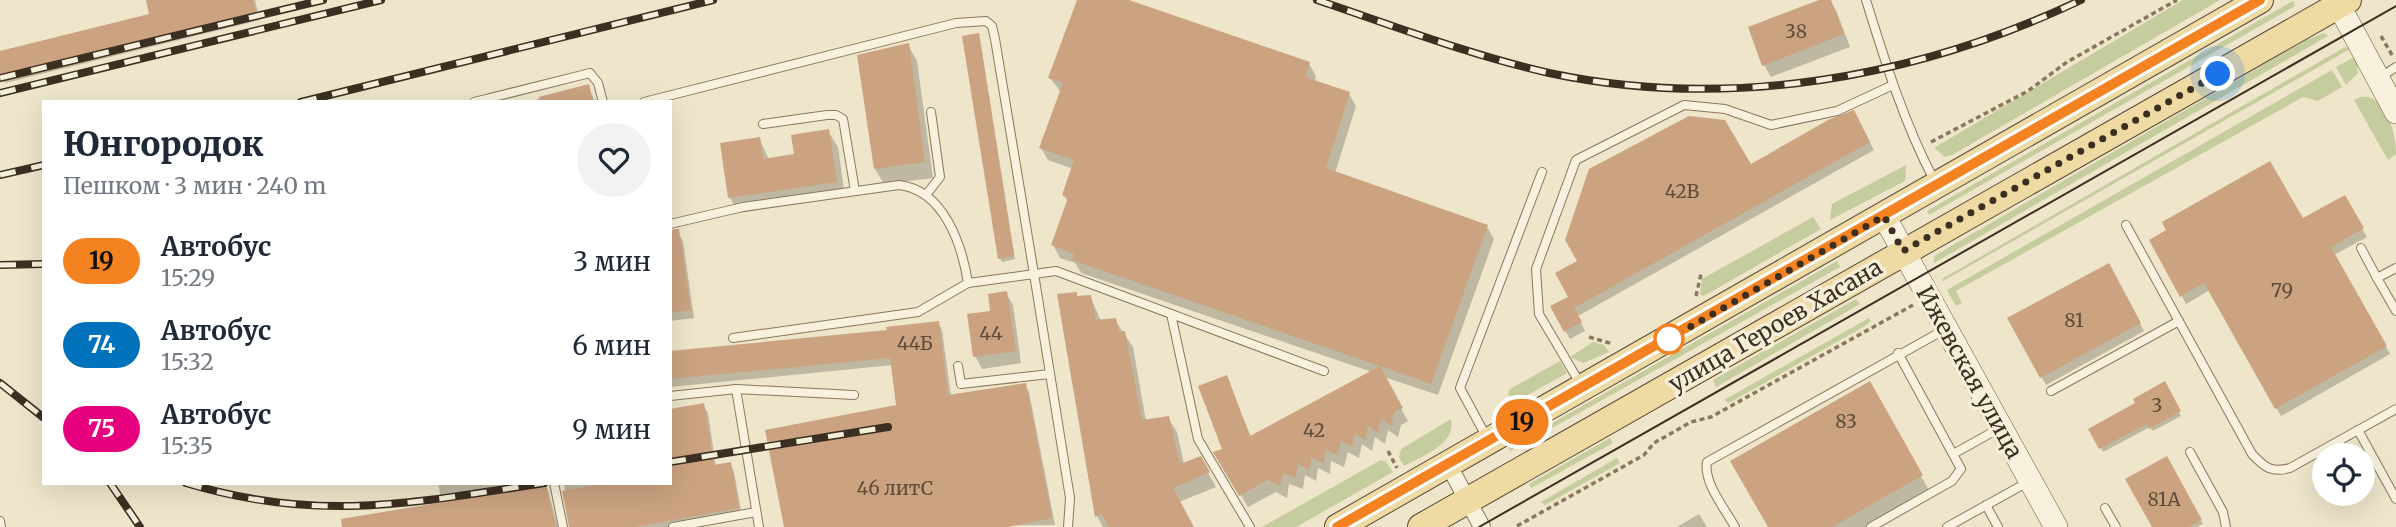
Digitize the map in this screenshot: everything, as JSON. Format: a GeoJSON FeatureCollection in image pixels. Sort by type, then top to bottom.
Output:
{"type":"FeatureCollection","features":[{"type":"Feature","properties":{"kind":"main road","name":"улица Героев Хасана"},"geometry":{"type":"LineString","coordinates":[[1338,527],[2260,0]]}},
{"type":"Feature","properties":{"kind":"main road","name":"улица Героев Хасана"},"geometry":{"type":"LineString","coordinates":[[1421,527],[2341,2]]}},
{"type":"Feature","properties":{"kind":"street"},"geometry":{"type":"LineString","coordinates":[[2341,2],[2390,69],[2396,112]]}},
{"type":"Feature","properties":{"kind":"street","name":"Ижевская улица"},"geometry":{"type":"LineString","coordinates":[[1884,216],[2056,527]]}},
{"type":"Feature","properties":{"kind":"street"},"geometry":{"type":"LineString","coordinates":[[1448,464],[1482,527]]}},
{"type":"Feature","properties":{"kind":"lane"},"geometry":{"type":"LineString","coordinates":[[1866,0],[1893,85],[1918,150],[1937,186]]}},
{"type":"Feature","properties":{"kind":"lane"},"geometry":{"type":"LineString","coordinates":[[652,100],[956,23],[986,21],[992,26],[1070,498],[1069,527]]}},
{"type":"Feature","properties":{"kind":"lane"},"geometry":{"type":"LineString","coordinates":[[482,100],[590,73],[598,83],[602,100]]}},
{"type":"Feature","properties":{"kind":"lane"},"geometry":{"type":"LineString","coordinates":[[1582,388],[1539,314],[1536,269],[1576,160],[1684,105],[1725,109],[1771,125],[1837,111],[1893,85]]}},
{"type":"Feature","properties":{"kind":"lane"},"geometry":{"type":"LineString","coordinates":[[926,195],[940,177],[931,112]]}},
{"type":"Feature","properties":{"kind":"lane"},"geometry":{"type":"LineString","coordinates":[[763,124],[827,115],[836,115],[843,119],[855,191]]}},
{"type":"Feature","properties":{"kind":"lane"},"geometry":{"type":"LineString","coordinates":[[1489,441],[1460,388],[1542,172]]}},
{"type":"Feature","properties":{"kind":"lane"},"geometry":{"type":"LineString","coordinates":[[672,224],[743,206],[899,184],[913,186],[926,195],[960,241],[968,283]]}},
{"type":"Feature","properties":{"kind":"lane"},"geometry":{"type":"LineString","coordinates":[[2126,225],[2252,454],[2265,468],[2278,471],[2290,468],[2396,409]]}},
{"type":"Feature","properties":{"kind":"lane"},"geometry":{"type":"LineString","coordinates":[[2361,248],[2396,312]]}},
{"type":"Feature","properties":{"kind":"lane"},"geometry":{"type":"LineString","coordinates":[[2377,278],[2396,268]]}},
{"type":"Feature","properties":{"kind":"lane"},"geometry":{"type":"LineString","coordinates":[[733,338],[918,312],[968,283],[1056,271],[1324,370]]}},
{"type":"Feature","properties":{"kind":"lane"},"geometry":{"type":"LineString","coordinates":[[1171,314],[1198,439],[1250,527]]}},
{"type":"Feature","properties":{"kind":"lane"},"geometry":{"type":"LineString","coordinates":[[2051,391],[2179,321]]}},
{"type":"Feature","properties":{"kind":"lane"},"geometry":{"type":"LineString","coordinates":[[1735,527],[1709,480],[1705,470],[1707,462],[1898,353],[1946,329]]}},
{"type":"Feature","properties":{"kind":"lane"},"geometry":{"type":"LineString","coordinates":[[1871,527],[1958,477],[1961,469],[1955,453],[1898,353]]}},
{"type":"Feature","properties":{"kind":"lane"},"geometry":{"type":"LineString","coordinates":[[958,366],[961,384],[1050,374]]}},
{"type":"Feature","properties":{"kind":"lane"},"geometry":{"type":"LineString","coordinates":[[736,389],[760,527]]}},
{"type":"Feature","properties":{"kind":"lane"},"geometry":{"type":"LineString","coordinates":[[672,396],[736,389],[853,396]]}},
{"type":"Feature","properties":{"kind":"lane"},"geometry":{"type":"LineString","coordinates":[[1955,453],[2001,427]]}},
{"type":"Feature","properties":{"kind":"lane"},"geometry":{"type":"LineString","coordinates":[[2358,430],[2396,499]]}},
{"type":"Feature","properties":{"kind":"lane"},"geometry":{"type":"LineString","coordinates":[[2190,452],[2223,512],[2226,527]]}},
{"type":"Feature","properties":{"kind":"lane"},"geometry":{"type":"LineString","coordinates":[[1947,527],[2030,480]]}},
{"type":"Feature","properties":{"kind":"lane"},"geometry":{"type":"LineString","coordinates":[[554,485],[563,527]]}},
{"type":"Feature","properties":{"kind":"lane"},"geometry":{"type":"LineString","coordinates":[[1986,505],[1998,527]]}},
{"type":"Feature","properties":{"kind":"lane"},"geometry":{"type":"LineString","coordinates":[[2105,508],[2116,527]]}},
{"type":"Feature","properties":{"kind":"lane"},"geometry":{"type":"LineString","coordinates":[[673,527],[756,512]]}},
{"type":"Feature","properties":{"kind":"lane"},"geometry":{"type":"LineString","coordinates":[[0,521],[1,527]]}},
{"type":"Feature","properties":{"kind":"path"},"geometry":{"type":"LineString","coordinates":[[1930,143],[2028,91],[2067,62],[2177,0]]}},
{"type":"Feature","properties":{"kind":"path"},"geometry":{"type":"LineString","coordinates":[[2381,36],[2390,69]]}},
{"type":"Feature","properties":{"kind":"path"},"geometry":{"type":"LineString","coordinates":[[1517,526],[1644,455],[1654,443],[1691,422],[1711,417],[1915,304]]}},
{"type":"Feature","properties":{"kind":"path"},"geometry":{"type":"LineString","coordinates":[[1388,451],[1398,469]]}},
{"type":"Feature","properties":{"kind":"green space"},"geometry":{"type":"Polygon","coordinates":[[[2183,0],[2220,0],[1952,155],[1945,157],[1934,148],[2183,0]]]}},
{"type":"Feature","properties":{"kind":"green space"},"geometry":{"type":"Polygon","coordinates":[[[2293,1],[2295,6],[1929,215],[1927,211],[2293,1]]]}},
{"type":"Feature","properties":{"kind":"green space"},"geometry":{"type":"Polygon","coordinates":[[[2324,33],[2328,36],[1934,263],[1934,256],[2306,40],[2324,33]]]}},
{"type":"Feature","properties":{"kind":"green space"},"geometry":{"type":"Polygon","coordinates":[[[2345,47],[2350,49],[1943,281],[1942,279],[2345,47]]]}},
{"type":"Feature","properties":{"kind":"green space"},"geometry":{"type":"Polygon","coordinates":[[[2356,56],[2358,73],[2346,85],[2336,67],[2356,56]]]}},
{"type":"Feature","properties":{"kind":"green space"},"geometry":{"type":"Polygon","coordinates":[[[2332,70],[2342,87],[2318,101],[2303,97],[1956,291],[1962,303],[1956,306],[1947,290],[2332,70]]]}},
{"type":"Feature","properties":{"kind":"green space"},"geometry":{"type":"Polygon","coordinates":[[[2361,97],[2377,102],[2388,117],[2396,154],[2388,160],[2354,100],[2361,97]]]}},
{"type":"Feature","properties":{"kind":"green space"},"geometry":{"type":"Polygon","coordinates":[[[1906,165],[1905,181],[1830,220],[1832,204],[1906,165]]]}},
{"type":"Feature","properties":{"kind":"green space"},"geometry":{"type":"Polygon","coordinates":[[[1813,217],[1821,229],[1704,296],[1700,295],[1702,279],[1813,217]]]}},
{"type":"Feature","properties":{"kind":"green space"},"geometry":{"type":"Polygon","coordinates":[[[1837,261],[1840,267],[1511,451],[1508,448],[1837,261]]]}},
{"type":"Feature","properties":{"kind":"green space"},"geometry":{"type":"Polygon","coordinates":[[[1856,299],[1860,304],[1716,387],[1713,380],[1856,299]]]}},
{"type":"Feature","properties":{"kind":"green space"},"geometry":{"type":"Polygon","coordinates":[[[1869,318],[1871,321],[1865,326],[1729,403],[1724,400],[1869,318]]]}},
{"type":"Feature","properties":{"kind":"green space"},"geometry":{"type":"Polygon","coordinates":[[[1593,342],[1604,345],[1609,352],[1583,363],[1570,357],[1593,342]]]}},
{"type":"Feature","properties":{"kind":"green space"},"geometry":{"type":"Polygon","coordinates":[[[1560,361],[1567,373],[1515,402],[1508,394],[1510,389],[1560,361]]]}},
{"type":"Feature","properties":{"kind":"green space"},"geometry":{"type":"Polygon","coordinates":[[[1451,419],[1449,435],[1444,442],[1404,466],[1399,457],[1401,449],[1451,419]]]}},
{"type":"Feature","properties":{"kind":"green space"},"geometry":{"type":"Polygon","coordinates":[[[1610,438],[1613,443],[1531,488],[1529,484],[1610,438]]]}},
{"type":"Feature","properties":{"kind":"green space"},"geometry":{"type":"Polygon","coordinates":[[[1617,458],[1620,463],[1545,505],[1541,502],[1617,458]]]}},
{"type":"Feature","properties":{"kind":"green space"},"geometry":{"type":"Polygon","coordinates":[[[1381,460],[1386,462],[1393,472],[1296,527],[1262,527],[1381,460]]]}},
{"type":"Feature","properties":{"kind":"building"},"geometry":{"type":"Polygon","coordinates":[[[146,0],[253,0],[256,12],[0,75],[0,51],[149,14],[146,0]]]}},
{"type":"Feature","properties":{"kind":"building"},"geometry":{"type":"Polygon","coordinates":[[[1077,0],[1129,0],[1310,62],[1305,77],[1350,92],[1326,168],[1488,225],[1431,384],[1072,260],[1074,254],[1051,245],[1068,198],[1062,195],[1074,160],[1039,148],[1063,83],[1048,78],[1077,0]]]}},
{"type":"Feature","properties":{"kind":"building"},"geometry":{"type":"Polygon","coordinates":[[[1819,0],[1831,0],[1844,34],[1762,66],[1748,27],[1819,0]]]}},
{"type":"Feature","properties":{"kind":"building"},"geometry":{"type":"Polygon","coordinates":[[[979,33],[1014,256],[998,259],[962,36],[979,33]]]}},
{"type":"Feature","properties":{"kind":"building"},"geometry":{"type":"Polygon","coordinates":[[[909,43],[925,162],[874,169],[857,55],[909,43]]]}},
{"type":"Feature","properties":{"kind":"building"},"geometry":{"type":"Polygon","coordinates":[[[589,84],[593,100],[540,100],[539,97],[589,84]]]}},
{"type":"Feature","properties":{"kind":"building"},"geometry":{"type":"Polygon","coordinates":[[[1854,110],[1870,142],[1574,308],[1582,322],[1564,332],[1550,306],[1568,297],[1555,273],[1577,261],[1565,240],[1589,169],[1689,116],[1725,120],[1751,164],[1830,119],[1854,110]]]}},
{"type":"Feature","properties":{"kind":"building"},"geometry":{"type":"Polygon","coordinates":[[[829,129],[837,182],[728,198],[720,143],[760,137],[763,159],[794,154],[791,135],[829,129]]]}},
{"type":"Feature","properties":{"kind":"building"},"geometry":{"type":"Polygon","coordinates":[[[2270,161],[2303,218],[2345,195],[2364,228],[2331,247],[2387,346],[2275,409],[2204,283],[2180,297],[2149,240],[2166,230],[2162,222],[2270,161]]]}},
{"type":"Feature","properties":{"kind":"building"},"geometry":{"type":"Polygon","coordinates":[[[679,229],[691,310],[672,313],[672,230],[679,229]]]}},
{"type":"Feature","properties":{"kind":"building"},"geometry":{"type":"Polygon","coordinates":[[[2109,263],[2141,323],[2040,378],[2007,318],[2109,263]]]}},
{"type":"Feature","properties":{"kind":"building"},"geometry":{"type":"Polygon","coordinates":[[[1007,291],[1016,351],[973,357],[967,314],[990,311],[988,294],[1007,291]]]}},
{"type":"Feature","properties":{"kind":"building"},"geometry":{"type":"Polygon","coordinates":[[[1077,292],[1077,296],[1091,295],[1096,320],[1116,318],[1119,332],[1125,331],[1142,420],[1169,416],[1180,464],[1201,456],[1210,472],[1173,488],[1194,527],[1109,527],[1102,514],[1095,517],[1057,294],[1077,292]]]}},
{"type":"Feature","properties":{"kind":"building"},"geometry":{"type":"Polygon","coordinates":[[[939,321],[948,395],[1026,383],[1052,518],[1008,527],[784,527],[765,430],[896,405],[890,358],[672,379],[672,351],[887,330],[886,327],[939,321]]]}},
{"type":"Feature","properties":{"kind":"building"},"geometry":{"type":"Polygon","coordinates":[[[1380,366],[1403,408],[1394,412],[1391,426],[1381,419],[1378,433],[1368,426],[1365,440],[1355,433],[1352,447],[1341,441],[1337,455],[1325,450],[1324,463],[1311,457],[1310,470],[1298,464],[1296,478],[1283,473],[1280,486],[1268,480],[1239,496],[1213,452],[1222,449],[1198,386],[1227,375],[1250,436],[1380,366]]]}},
{"type":"Feature","properties":{"kind":"building"},"geometry":{"type":"Polygon","coordinates":[[[1870,381],[1923,475],[1832,527],[1768,527],[1730,461],[1870,381]]]}},
{"type":"Feature","properties":{"kind":"building"},"geometry":{"type":"Polygon","coordinates":[[[2165,381],[2181,411],[2149,429],[2147,424],[2099,449],[2088,429],[2135,403],[2133,399],[2165,381]]]}},
{"type":"Feature","properties":{"kind":"building"},"geometry":{"type":"Polygon","coordinates":[[[704,403],[714,465],[731,462],[739,508],[635,527],[569,527],[562,491],[596,485],[672,485],[672,409],[704,403]]]}},
{"type":"Feature","properties":{"kind":"building"},"geometry":{"type":"Polygon","coordinates":[[[2167,456],[2202,520],[2189,527],[2152,527],[2125,479],[2167,456]]]}},
{"type":"Feature","properties":{"kind":"building"},"geometry":{"type":"Polygon","coordinates":[[[546,485],[556,527],[342,527],[341,519],[546,485]]]}},
{"type":"Feature","properties":{"kind":"tram line"},"geometry":{"type":"LineString","coordinates":[[1479,527],[2396,6]]}},
{"type":"Feature","properties":{"kind":"railway"},"geometry":{"type":"LineString","coordinates":[[0,78],[323,0]]}},
{"type":"Feature","properties":{"kind":"railway"},"geometry":{"type":"LineString","coordinates":[[0,93],[381,0]]}},
{"type":"Feature","properties":{"kind":"railway"},"geometry":{"type":"LineString","coordinates":[[309,100],[713,0]]}},
{"type":"Feature","properties":{"kind":"railway"},"geometry":{"type":"LineString","coordinates":[[1317,0],[1520,66],[1617,84],[1685,89],[1753,87],[1821,80],[1888,67],[1954,50],[2081,0]]}},
{"type":"Feature","properties":{"kind":"railway"},"geometry":{"type":"LineString","coordinates":[[0,175],[42,165]]}},
{"type":"Feature","properties":{"kind":"railway"},"geometry":{"type":"LineString","coordinates":[[0,265],[42,264]]}},
{"type":"Feature","properties":{"kind":"railway"},"geometry":{"type":"LineString","coordinates":[[0,383],[42,416]]}},
{"type":"Feature","properties":{"kind":"railway"},"geometry":{"type":"LineString","coordinates":[[672,462],[888,427]]}},
{"type":"Feature","properties":{"kind":"railway"},"geometry":{"type":"LineString","coordinates":[[111,485],[140,527]]}},
{"type":"Feature","properties":{"kind":"railway"},"geometry":{"type":"LineString","coordinates":[[194,485],[279,503],[323,506],[408,502],[531,485]]}},
{"type":"Feature","properties":{"kind":"bus line","name":"19"},"geometry":{"type":"LineString","coordinates":[[1337,527],[2260,0]]}},
{"type":"Feature","properties":{"kind":"route"},"geometry":{"type":"LineString","coordinates":[[1669,339],[1884,216],[1903,251],[2218,74]]}}]}
